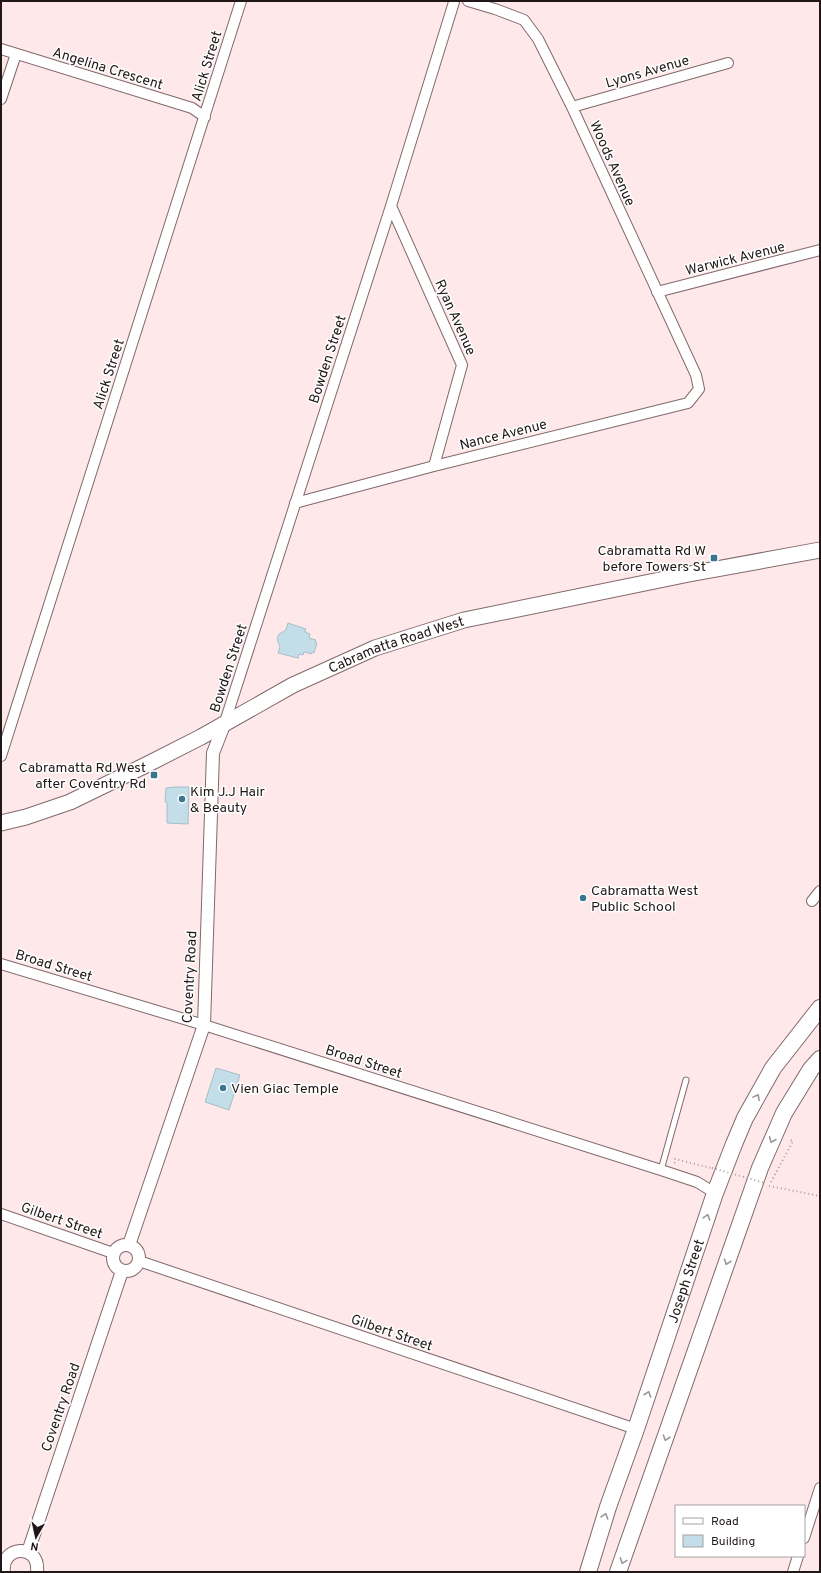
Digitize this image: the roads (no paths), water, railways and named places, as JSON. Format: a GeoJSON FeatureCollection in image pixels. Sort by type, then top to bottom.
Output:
{"type":"FeatureCollection","features":[{"type":"Feature","properties":{"kind":"highway","name":"Joseph Street"},"geometry":{"type":"LineString","coordinates":[[588,1572],[608,1507],[636,1429],[715,1193],[734,1144],[745,1118],[773,1068],[820,1008]]}},
{"type":"Feature","properties":{"kind":"highway"},"geometry":{"type":"LineString","coordinates":[[618,1572],[760,1168],[784,1113],[820,1059]]}},
{"type":"Feature","properties":{"kind":"main road","name":"Cabramatta Road West"},"geometry":{"type":"LineString","coordinates":[[1,823],[26,817],[70,802],[148,764],[224,724],[293,685],[375,648],[464,620],[689,574],[820,550]]}},
{"type":"Feature","properties":{"kind":"street","name":"Alick Street"},"geometry":{"type":"LineString","coordinates":[[1,756],[206,117],[241,1]]}},
{"type":"Feature","properties":{"kind":"street"},"geometry":{"type":"LineString","coordinates":[[453,2],[461,6],[468,1]]}},
{"type":"Feature","properties":{"kind":"street","name":"Woods Avenue"},"geometry":{"type":"LineString","coordinates":[[468,1],[524,20],[538,39],[572,107],[696,375]]}},
{"type":"Feature","properties":{"kind":"street","name":"Bowden Street"},"geometry":{"type":"LineString","coordinates":[[224,724],[391,206],[453,2]]}},
{"type":"Feature","properties":{"kind":"street","name":"Angelina Crescent"},"geometry":{"type":"LineString","coordinates":[[1,49],[192,108],[206,117]]}},
{"type":"Feature","properties":{"kind":"street"},"geometry":{"type":"LineString","coordinates":[[1,99],[16,54]]}},
{"type":"Feature","properties":{"kind":"street","name":"Lyons Avenue"},"geometry":{"type":"LineString","coordinates":[[572,107],[728,63]]}},
{"type":"Feature","properties":{"kind":"street","name":"Ryan Avenue"},"geometry":{"type":"LineString","coordinates":[[391,206],[462,365],[434,466]]}},
{"type":"Feature","properties":{"kind":"street","name":"Warwick Avenue"},"geometry":{"type":"LineString","coordinates":[[657,292],[820,250]]}},
{"type":"Feature","properties":{"kind":"street","name":"Nance Avenue"},"geometry":{"type":"LineString","coordinates":[[295,503],[434,466],[688,403],[699,389],[696,375]]}},
{"type":"Feature","properties":{"kind":"street","name":"Coventry Road"},"geometry":{"type":"LineString","coordinates":[[129,1245],[204,1025],[213,753],[224,724]]}},
{"type":"Feature","properties":{"kind":"street"},"geometry":{"type":"LineString","coordinates":[[812,901],[820,891]]}},
{"type":"Feature","properties":{"kind":"street","name":"Broad Street"},"geometry":{"type":"LineString","coordinates":[[1,964],[204,1025],[663,1171],[696,1182],[715,1193]]}},
{"type":"Feature","properties":{"kind":"street","name":"Gilbert Street"},"geometry":{"type":"LineString","coordinates":[[1,1214],[113,1253]]}},
{"type":"Feature","properties":{"kind":"street"},"geometry":{"type":"LineString","coordinates":[[129,1245],[136,1249],[139,1262],[134,1269],[130,1271],[122,1271],[118,1269],[113,1262],[113,1253],[119,1247],[129,1245]]}},
{"type":"Feature","properties":{"kind":"street","name":"Gilbert Street"},"geometry":{"type":"LineString","coordinates":[[139,1262],[636,1429]]}},
{"type":"Feature","properties":{"kind":"street","name":"Coventry Road"},"geometry":{"type":"LineString","coordinates":[[28,1552],[122,1271]]}},
{"type":"Feature","properties":{"kind":"street"},"geometry":{"type":"LineString","coordinates":[[805,1535],[820,1488]]}},
{"type":"Feature","properties":{"kind":"street"},"geometry":{"type":"LineString","coordinates":[[3,1565],[9,1555],[14,1552],[28,1552],[34,1557],[38,1565],[37,1572]]}},
{"type":"Feature","properties":{"kind":"street"},"geometry":{"type":"LineString","coordinates":[[793,1572],[798,1557]]}},
{"type":"Feature","properties":{"kind":"lane"},"geometry":{"type":"LineString","coordinates":[[663,1171],[686,1080]]}},
{"type":"Feature","properties":{"kind":"place","name":"Cabramatta Rd W before Towers St"},"geometry":{"type":"Point","coordinates":[714,558]}},
{"type":"Feature","properties":{"kind":"place","name":"Cabramatta Rd West after Coventry Rd"},"geometry":{"type":"Point","coordinates":[154,775]}},
{"type":"Feature","properties":{"kind":"place","name":"Kim J.J Hair & Beauty"},"geometry":{"type":"Point","coordinates":[182,799]}},
{"type":"Feature","properties":{"kind":"place","name":"Cabramatta West Public School"},"geometry":{"type":"Point","coordinates":[583,898]}},
{"type":"Feature","properties":{"kind":"place","name":"Vien Giac Temple"},"geometry":{"type":"Point","coordinates":[223,1088]}}]}
